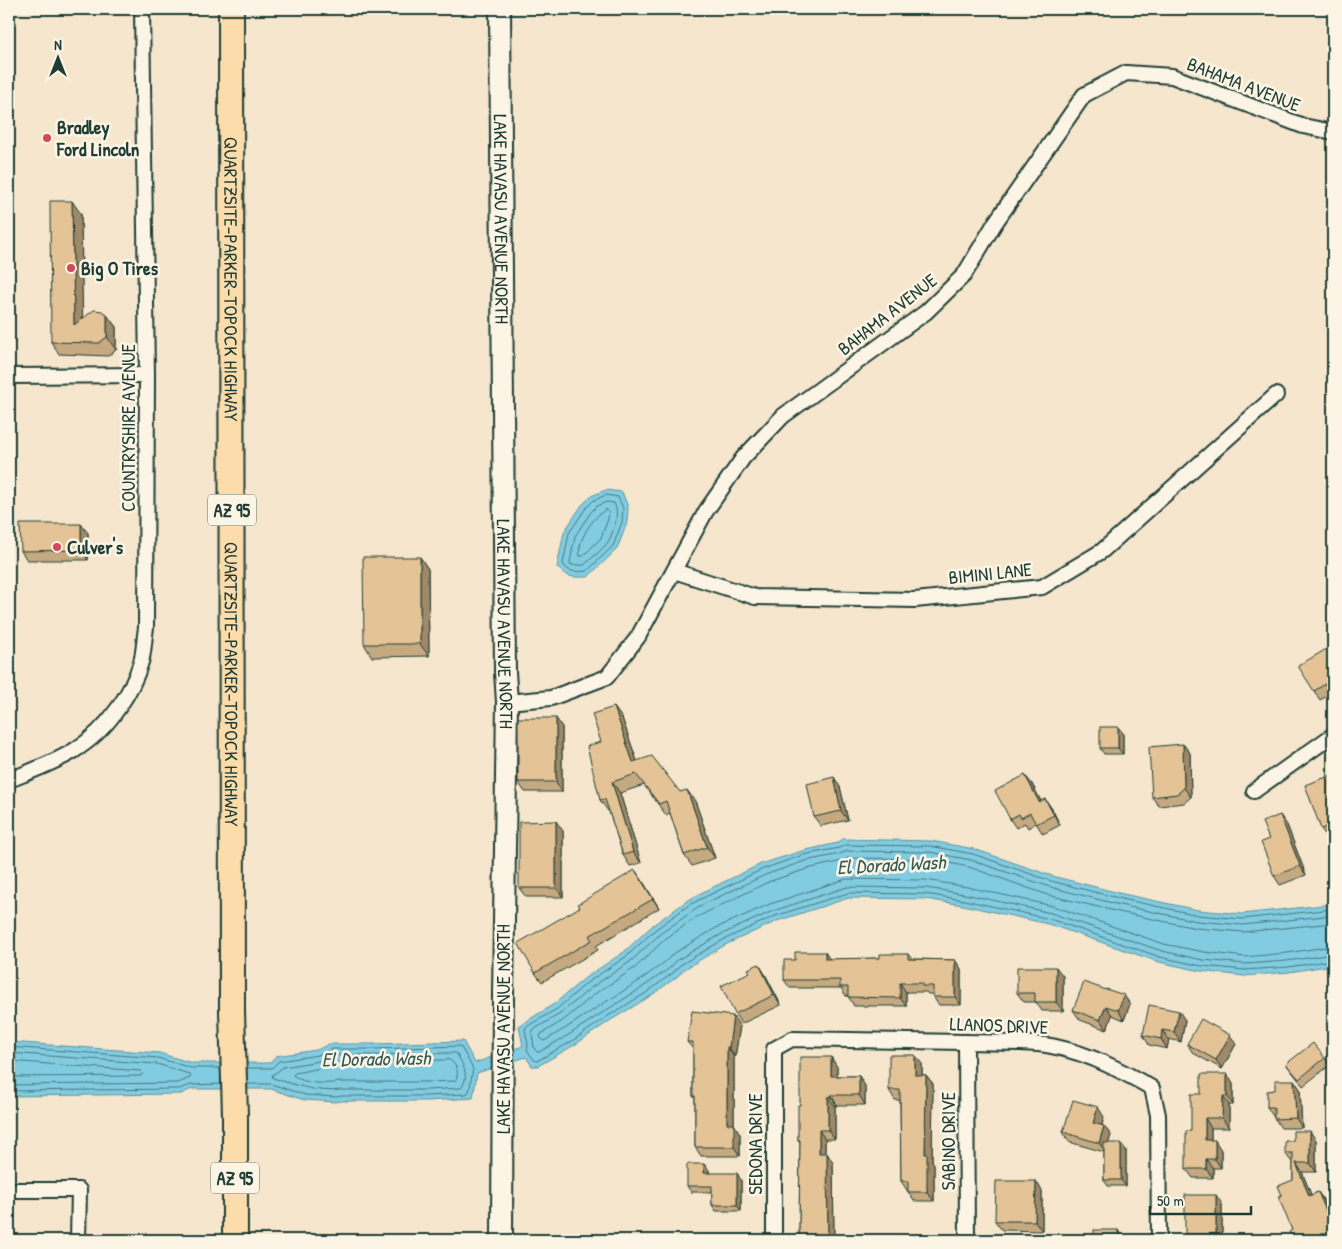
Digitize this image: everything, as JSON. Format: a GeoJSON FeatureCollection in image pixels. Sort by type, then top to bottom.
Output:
{"type":"FeatureCollection","features":[{"type":"Feature","properties":{"kind":"highway","name":"QUARTZSITE–PARKER–TOPOCK HIGHWAY"},"geometry":{"type":"LineString","coordinates":[[231,9],[232,1011],[235,1115],[235,1240]]}},
{"type":"Feature","properties":{"kind":"main road","name":"LAKE HAVASU AVENUE NORTH"},"geometry":{"type":"LineString","coordinates":[[500,9],[505,653],[507,702],[502,1240]]}},
{"type":"Feature","properties":{"kind":"street","name":"COUNTRYSHIRE AVENUE"},"geometry":{"type":"LineString","coordinates":[[9,780],[46,765],[94,738],[110,721],[129,693],[141,662],[146,628],[147,375],[142,9]]}},
{"type":"Feature","properties":{"kind":"street","name":"BAHAMA AVENUE"},"geometry":{"type":"LineString","coordinates":[[507,702],[551,698],[608,677],[638,637],[706,511],[743,458],[784,416],[926,312],[964,275],[995,223],[1084,95],[1126,73],[1172,76],[1303,126],[1333,132]]}},
{"type":"Feature","properties":{"kind":"street"},"geometry":{"type":"LineString","coordinates":[[9,376],[147,375]]}},
{"type":"Feature","properties":{"kind":"street","name":"BIMINI LANE"},"geometry":{"type":"LineString","coordinates":[[674,571],[755,597],[915,600],[1042,587],[1102,551],[1276,395]]}},
{"type":"Feature","properties":{"kind":"street"},"geometry":{"type":"LineString","coordinates":[[1254,791],[1333,735]]}},
{"type":"Feature","properties":{"kind":"street","name":"LLANOS DRIVE"},"geometry":{"type":"LineString","coordinates":[[774,1049],[792,1039],[1021,1042],[1055,1046],[1087,1056],[1127,1074],[1152,1088],[1158,1115],[1159,1240]]}},
{"type":"Feature","properties":{"kind":"street","name":"SABINO DRIVE"},"geometry":{"type":"LineString","coordinates":[[966,1042],[967,1240]]}},
{"type":"Feature","properties":{"kind":"street","name":"SEDONA DRIVE"},"geometry":{"type":"LineString","coordinates":[[774,1049],[774,1240]]}},
{"type":"Feature","properties":{"kind":"street"},"geometry":{"type":"LineString","coordinates":[[9,1190],[79,1190],[78,1240]]}},
{"type":"Feature","properties":{"kind":"water"},"geometry":{"type":"Polygon","coordinates":[[[606,490],[622,492],[628,507],[627,523],[617,549],[588,577],[568,575],[557,567],[564,532],[582,505],[591,496],[606,490]]]}},
{"type":"Feature","properties":{"kind":"water","name":"El Dorado Wash"},"geometry":{"type":"Polygon","coordinates":[[[843,839],[931,841],[974,849],[1052,876],[1198,910],[1242,914],[1333,904],[1333,965],[1289,972],[1244,976],[1201,971],[1159,962],[1048,924],[963,905],[925,899],[849,898],[777,921],[725,945],[683,970],[678,976],[649,997],[538,1066],[532,1066],[526,1057],[477,1073],[473,1098],[428,1101],[336,1102],[304,1100],[271,1089],[192,1089],[181,1094],[9,1096],[9,1042],[159,1053],[192,1063],[270,1063],[276,1056],[317,1050],[329,1044],[463,1041],[475,1063],[523,1046],[519,1026],[554,1004],[585,978],[624,952],[653,925],[687,901],[761,864],[802,851],[838,843],[843,839]]]}},
{"type":"Feature","properties":{"kind":"building"},"geometry":{"type":"Polygon","coordinates":[[[50,201],[72,201],[74,325],[94,310],[102,311],[107,315],[107,337],[99,343],[51,342],[50,201]]]}},
{"type":"Feature","properties":{"kind":"building"},"geometry":{"type":"Polygon","coordinates":[[[20,524],[81,524],[81,550],[21,551],[20,524]]]}},
{"type":"Feature","properties":{"kind":"building"},"geometry":{"type":"Polygon","coordinates":[[[363,557],[420,557],[420,644],[364,644],[363,557]]]}},
{"type":"Feature","properties":{"kind":"building"},"geometry":{"type":"Polygon","coordinates":[[[1333,645],[1333,679],[1314,691],[1298,666],[1333,645]]]}},
{"type":"Feature","properties":{"kind":"building"},"geometry":{"type":"Polygon","coordinates":[[[614,707],[633,762],[652,756],[680,792],[687,790],[707,847],[684,855],[666,801],[659,804],[636,774],[612,782],[633,852],[623,855],[605,799],[600,800],[587,746],[601,742],[592,714],[614,707]]]}},
{"type":"Feature","properties":{"kind":"building"},"geometry":{"type":"Polygon","coordinates":[[[518,718],[556,718],[556,782],[518,782],[518,718]]]}},
{"type":"Feature","properties":{"kind":"building"},"geometry":{"type":"Polygon","coordinates":[[[1100,727],[1118,727],[1118,748],[1100,748],[1100,727]]]}},
{"type":"Feature","properties":{"kind":"building"},"geometry":{"type":"Polygon","coordinates":[[[1183,744],[1184,788],[1177,794],[1152,797],[1149,747],[1183,744]]]}},
{"type":"Feature","properties":{"kind":"building"},"geometry":{"type":"Polygon","coordinates":[[[1025,775],[1039,802],[1045,799],[1054,815],[1036,824],[1030,813],[1021,818],[1019,814],[1010,819],[995,791],[1025,775]]]}},
{"type":"Feature","properties":{"kind":"building"},"geometry":{"type":"Polygon","coordinates":[[[1332,775],[1333,824],[1321,829],[1305,785],[1332,775]]]}},
{"type":"Feature","properties":{"kind":"building"},"geometry":{"type":"Polygon","coordinates":[[[834,777],[841,811],[814,817],[807,784],[834,777]]]}},
{"type":"Feature","properties":{"kind":"building"},"geometry":{"type":"Polygon","coordinates":[[[1280,815],[1300,866],[1274,876],[1261,842],[1269,839],[1262,822],[1280,815]]]}},
{"type":"Feature","properties":{"kind":"building"},"geometry":{"type":"Polygon","coordinates":[[[556,821],[556,888],[519,888],[519,822],[556,821]]]}},
{"type":"Feature","properties":{"kind":"building"},"geometry":{"type":"Polygon","coordinates":[[[635,870],[653,899],[589,936],[592,940],[535,973],[518,943],[580,907],[578,904],[635,870]]]}},
{"type":"Feature","properties":{"kind":"building"},"geometry":{"type":"Polygon","coordinates":[[[795,952],[825,952],[825,959],[880,958],[880,954],[908,954],[908,959],[955,960],[955,997],[933,997],[933,986],[922,986],[922,983],[900,983],[900,998],[848,997],[848,987],[840,987],[840,980],[784,980],[784,960],[795,960],[795,952]]]}},
{"type":"Feature","properties":{"kind":"building"},"geometry":{"type":"Polygon","coordinates":[[[759,964],[774,995],[735,1014],[721,986],[750,972],[748,969],[759,964]]]}},
{"type":"Feature","properties":{"kind":"building"},"geometry":{"type":"Polygon","coordinates":[[[1017,967],[1056,967],[1056,1002],[1035,1002],[1035,993],[1017,993],[1017,967]]]}},
{"type":"Feature","properties":{"kind":"building"},"geometry":{"type":"Polygon","coordinates":[[[1084,982],[1124,995],[1118,1010],[1106,1006],[1100,1020],[1073,1010],[1084,982]]]}},
{"type":"Feature","properties":{"kind":"building"},"geometry":{"type":"Polygon","coordinates":[[[1149,1005],[1179,1011],[1174,1032],[1162,1030],[1161,1039],[1143,1035],[1149,1005]]]}},
{"type":"Feature","properties":{"kind":"building"},"geometry":{"type":"Polygon","coordinates":[[[692,1011],[733,1016],[729,1047],[727,1047],[727,1124],[734,1124],[734,1147],[695,1147],[693,1042],[687,1042],[692,1011]]]}},
{"type":"Feature","properties":{"kind":"building"},"geometry":{"type":"Polygon","coordinates":[[[1201,1019],[1230,1035],[1216,1060],[1187,1044],[1201,1019]]]}},
{"type":"Feature","properties":{"kind":"building"},"geometry":{"type":"Polygon","coordinates":[[[1313,1043],[1325,1058],[1299,1079],[1286,1064],[1313,1043]]]}},
{"type":"Feature","properties":{"kind":"building"},"geometry":{"type":"Polygon","coordinates":[[[889,1055],[915,1055],[915,1075],[926,1075],[925,1154],[927,1154],[927,1192],[908,1192],[908,1181],[901,1181],[900,1090],[889,1090],[889,1055]]]}},
{"type":"Feature","properties":{"kind":"building"},"geometry":{"type":"Polygon","coordinates":[[[800,1057],[831,1057],[831,1076],[859,1076],[859,1095],[831,1095],[831,1097],[828,1097],[828,1130],[819,1130],[819,1153],[827,1153],[828,1240],[799,1238],[800,1140],[798,1140],[798,1105],[800,1105],[800,1057]]]}},
{"type":"Feature","properties":{"kind":"building"},"geometry":{"type":"Polygon","coordinates":[[[1201,1074],[1227,1074],[1227,1096],[1223,1096],[1222,1118],[1205,1118],[1205,1140],[1215,1140],[1215,1159],[1206,1159],[1206,1169],[1186,1169],[1186,1131],[1191,1131],[1191,1094],[1201,1094],[1201,1074]]]}},
{"type":"Feature","properties":{"kind":"building"},"geometry":{"type":"Polygon","coordinates":[[[1275,1080],[1294,1080],[1296,1118],[1274,1119],[1274,1107],[1267,1107],[1267,1091],[1275,1090],[1275,1080]]]}},
{"type":"Feature","properties":{"kind":"building"},"geometry":{"type":"Polygon","coordinates":[[[1073,1100],[1098,1107],[1093,1123],[1104,1126],[1099,1143],[1063,1132],[1073,1100]]]}},
{"type":"Feature","properties":{"kind":"building"},"geometry":{"type":"Polygon","coordinates":[[[1293,1131],[1310,1131],[1310,1163],[1296,1163],[1309,1196],[1318,1192],[1333,1227],[1333,1238],[1331,1240],[1293,1240],[1289,1232],[1292,1230],[1278,1196],[1282,1195],[1278,1186],[1293,1180],[1293,1153],[1285,1153],[1285,1141],[1293,1141],[1293,1131]]]}},
{"type":"Feature","properties":{"kind":"building"},"geometry":{"type":"Polygon","coordinates":[[[1104,1143],[1121,1143],[1121,1180],[1104,1180],[1104,1143]]]}},
{"type":"Feature","properties":{"kind":"building"},"geometry":{"type":"Polygon","coordinates":[[[687,1164],[704,1164],[704,1173],[737,1173],[737,1205],[712,1205],[712,1186],[687,1186],[687,1164]]]}},
{"type":"Feature","properties":{"kind":"building"},"geometry":{"type":"Polygon","coordinates":[[[996,1181],[1036,1181],[1035,1221],[995,1221],[996,1181]]]}},
{"type":"Feature","properties":{"kind":"building"},"geometry":{"type":"Polygon","coordinates":[[[1185,1195],[1216,1195],[1216,1234],[1185,1234],[1185,1195]]]}},
{"type":"Feature","properties":{"kind":"building"},"geometry":{"type":"Polygon","coordinates":[[[1094,1230],[1118,1230],[1118,1240],[1094,1240],[1094,1230]]]}},
{"type":"Feature","properties":{"kind":"place","name":"Bradley Ford Lincoln"},"geometry":{"type":"Point","coordinates":[47,138]}},
{"type":"Feature","properties":{"kind":"place","name":"Big O Tires"},"geometry":{"type":"Point","coordinates":[71,268]}},
{"type":"Feature","properties":{"kind":"place","name":"Culver's"},"geometry":{"type":"Point","coordinates":[57,547]}}]}
